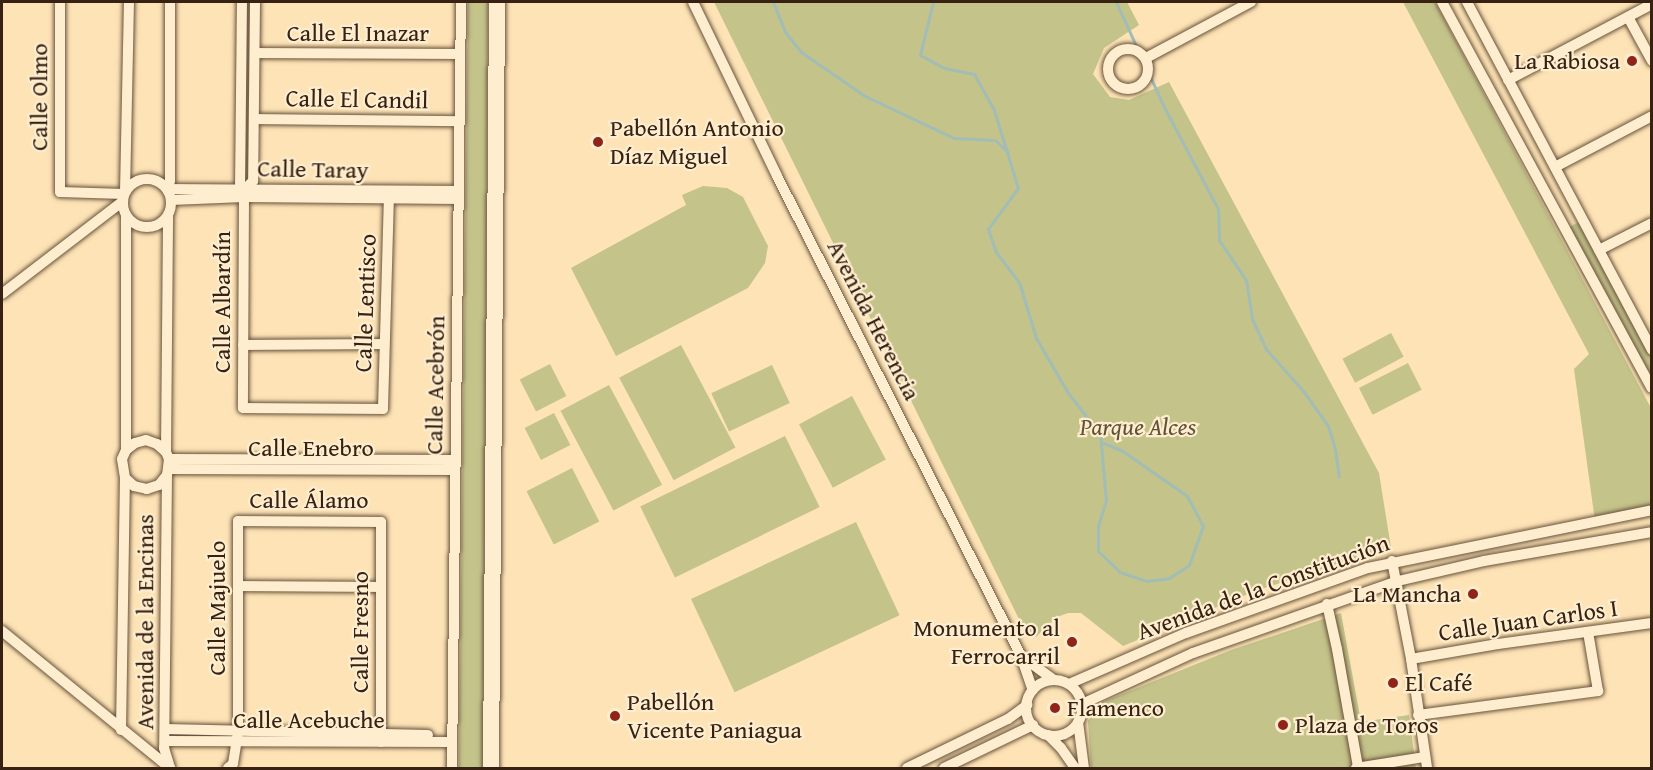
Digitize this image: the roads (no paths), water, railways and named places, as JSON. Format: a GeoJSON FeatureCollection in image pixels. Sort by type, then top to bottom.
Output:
{"type":"FeatureCollection","features":[{"type":"Feature","properties":{"kind":"main road"},"geometry":{"type":"LineString","coordinates":[[491,768],[497,2]]}},
{"type":"Feature","properties":{"kind":"street","name":"Calle Olmo"},"geometry":{"type":"LineString","coordinates":[[60,2],[60,192],[124,196]]}},
{"type":"Feature","properties":{"kind":"street"},"geometry":{"type":"LineString","coordinates":[[126,450],[135,443],[146,440],[157,444],[167,464],[159,485],[147,489],[134,486],[125,478],[122,459],[126,450],[126,215],[124,196],[129,2]]}},
{"type":"Feature","properties":{"kind":"street"},"geometry":{"type":"LineString","coordinates":[[126,215],[135,224],[147,228],[159,225],[168,216],[170,2]]}},
{"type":"Feature","properties":{"kind":"street","name":"Calle Albardín"},"geometry":{"type":"LineString","coordinates":[[242,2],[243,408]]}},
{"type":"Feature","properties":{"kind":"street"},"geometry":{"type":"LineString","coordinates":[[243,192],[253,181],[255,2]]}},
{"type":"Feature","properties":{"kind":"street","name":"Calle Acebrón"},"geometry":{"type":"LineString","coordinates":[[452,768],[461,2]]}},
{"type":"Feature","properties":{"kind":"street","name":"Avenida Herencia"},"geometry":{"type":"LineString","coordinates":[[693,2],[777,176],[1021,656],[1033,690]]}},
{"type":"Feature","properties":{"kind":"street"},"geometry":{"type":"LineString","coordinates":[[1146,58],[1251,2]]}},
{"type":"Feature","properties":{"kind":"street"},"geometry":{"type":"LineString","coordinates":[[1442,2],[1652,388]]}},
{"type":"Feature","properties":{"kind":"street"},"geometry":{"type":"LineString","coordinates":[[1467,2],[1599,250],[1648,336],[1652,350]]}},
{"type":"Feature","properties":{"kind":"street"},"geometry":{"type":"LineString","coordinates":[[1508,80],[1652,4]]}},
{"type":"Feature","properties":{"kind":"street"},"geometry":{"type":"LineString","coordinates":[[1628,17],[1652,61]]}},
{"type":"Feature","properties":{"kind":"street","name":"Calle El Inazar"},"geometry":{"type":"LineString","coordinates":[[255,53],[460,54]]}},
{"type":"Feature","properties":{"kind":"street"},"geometry":{"type":"LineString","coordinates":[[1555,167],[1652,116]]}},
{"type":"Feature","properties":{"kind":"street","name":"Calle El Candil"},"geometry":{"type":"LineString","coordinates":[[254,119],[460,121]]}},
{"type":"Feature","properties":{"kind":"street"},"geometry":{"type":"LineString","coordinates":[[2,294],[124,196],[130,185],[139,180],[150,179],[168,192]]}},
{"type":"Feature","properties":{"kind":"street","name":"Calle Taray"},"geometry":{"type":"LineString","coordinates":[[168,192],[459,195]]}},
{"type":"Feature","properties":{"kind":"street","name":"Calle Taray"},"geometry":{"type":"LineString","coordinates":[[243,192],[389,199],[459,195]]}},
{"type":"Feature","properties":{"kind":"street","name":"Calle Lentisco"},"geometry":{"type":"LineString","coordinates":[[243,408],[383,409],[389,199]]}},
{"type":"Feature","properties":{"kind":"street","name":"Avenida de la Encinas"},"geometry":{"type":"LineString","coordinates":[[168,216],[165,741],[170,768]]}},
{"type":"Feature","properties":{"kind":"street"},"geometry":{"type":"LineString","coordinates":[[1565,229],[1583,220]]}},
{"type":"Feature","properties":{"kind":"street"},"geometry":{"type":"LineString","coordinates":[[1599,250],[1652,223]]}},
{"type":"Feature","properties":{"kind":"street"},"geometry":{"type":"LineString","coordinates":[[243,345],[384,344]]}},
{"type":"Feature","properties":{"kind":"street","name":"Calle Enebro"},"geometry":{"type":"LineString","coordinates":[[167,464],[455,465]]}},
{"type":"Feature","properties":{"kind":"street","name":"Avenida de la Encinas"},"geometry":{"type":"LineString","coordinates":[[121,730],[125,478]]}},
{"type":"Feature","properties":{"kind":"street","name":"Avenida de la Constitución"},"geometry":{"type":"LineString","coordinates":[[1069,684],[1186,633],[1368,568],[1392,561],[1652,510]]}},
{"type":"Feature","properties":{"kind":"street","name":"Calle Álamo"},"geometry":{"type":"LineString","coordinates":[[238,521],[381,522]]}},
{"type":"Feature","properties":{"kind":"street","name":"Calle Majuelo"},"geometry":{"type":"LineString","coordinates":[[228,768],[233,764],[237,736],[238,521]]}},
{"type":"Feature","properties":{"kind":"street","name":"Calle Fresno"},"geometry":{"type":"LineString","coordinates":[[381,522],[381,738]]}},
{"type":"Feature","properties":{"kind":"street","name":"Avenida de la Constitución"},"geometry":{"type":"LineString","coordinates":[[1082,704],[1193,653],[1327,604],[1398,581],[1484,561],[1652,532]]}},
{"type":"Feature","properties":{"kind":"street"},"geometry":{"type":"LineString","coordinates":[[1392,561],[1398,581],[1427,768]]}},
{"type":"Feature","properties":{"kind":"street"},"geometry":{"type":"LineString","coordinates":[[238,586],[381,587]]}},
{"type":"Feature","properties":{"kind":"street"},"geometry":{"type":"LineString","coordinates":[[1327,604],[1357,768],[1425,757]]}},
{"type":"Feature","properties":{"kind":"street","name":"Calle Juan Carlos I"},"geometry":{"type":"LineString","coordinates":[[1411,659],[1652,623]]}},
{"type":"Feature","properties":{"kind":"street"},"geometry":{"type":"LineString","coordinates":[[2,631],[170,768]]}},
{"type":"Feature","properties":{"kind":"street"},"geometry":{"type":"LineString","coordinates":[[1418,715],[1598,691],[1588,632]]}},
{"type":"Feature","properties":{"kind":"street","name":"Avenida Herencia"},"geometry":{"type":"LineString","coordinates":[[1021,656],[1054,680],[1069,684]]}},
{"type":"Feature","properties":{"kind":"street"},"geometry":{"type":"LineString","coordinates":[[1054,680],[1039,685],[1033,690],[1027,705],[1028,716],[1033,725],[1061,748],[1075,768]]}},
{"type":"Feature","properties":{"kind":"street"},"geometry":{"type":"LineString","coordinates":[[1069,684],[1080,696],[1082,704],[1078,722],[1084,768]]}},
{"type":"Feature","properties":{"kind":"street"},"geometry":{"type":"LineString","coordinates":[[907,768],[1008,719],[1027,705]]}},
{"type":"Feature","properties":{"kind":"street"},"geometry":{"type":"LineString","coordinates":[[1048,735],[1065,733],[1078,722]]}},
{"type":"Feature","properties":{"kind":"street"},"geometry":{"type":"LineString","coordinates":[[944,768],[1033,725]]}},
{"type":"Feature","properties":{"kind":"street","name":"Calle Acebuche"},"geometry":{"type":"LineString","coordinates":[[165,729],[237,736],[452,738]]}},
{"type":"Feature","properties":{"kind":"street","name":"Calle Acebuche"},"geometry":{"type":"LineString","coordinates":[[165,741],[237,736]]}},
{"type":"Feature","properties":{"kind":"waterway"},"geometry":{"type":"LineString","coordinates":[[773,2],[785,32],[801,52],[865,96],[954,138],[995,140],[1008,152]]}},
{"type":"Feature","properties":{"kind":"waterway"},"geometry":{"type":"LineString","coordinates":[[933,2],[920,55],[944,68],[974,74],[994,110],[1018,188],[988,229],[996,252],[1019,282],[1036,338],[1068,393],[1100,434],[1106,500],[1098,527],[1098,551],[1120,572],[1146,581],[1169,578],[1189,565],[1203,526],[1187,496],[1123,451],[1101,442]]}},
{"type":"Feature","properties":{"kind":"waterway"},"geometry":{"type":"LineString","coordinates":[[1116,2],[1164,107],[1218,209],[1219,240],[1246,280],[1252,319],[1266,349],[1304,392],[1328,426],[1335,449],[1339,477]]}},
{"type":"Feature","properties":{"kind":"place","name":"La Rabiosa"},"geometry":{"type":"Point","coordinates":[1632,61]}},
{"type":"Feature","properties":{"kind":"place","name":"Pabellón Antonio Díaz Miguel"},"geometry":{"type":"Point","coordinates":[598,142]}},
{"type":"Feature","properties":{"kind":"place","name":"La Mancha"},"geometry":{"type":"Point","coordinates":[1473,594]}},
{"type":"Feature","properties":{"kind":"place","name":"Monumento al Ferrocarril"},"geometry":{"type":"Point","coordinates":[1072,642]}},
{"type":"Feature","properties":{"kind":"place","name":"El Café"},"geometry":{"type":"Point","coordinates":[1393,683]}},
{"type":"Feature","properties":{"kind":"place","name":"Flamenco"},"geometry":{"type":"Point","coordinates":[1055,708]}},
{"type":"Feature","properties":{"kind":"place","name":"Pabellón Vicente Paniagua"},"geometry":{"type":"Point","coordinates":[615,716]}},
{"type":"Feature","properties":{"kind":"place","name":"Plaza de Toros"},"geometry":{"type":"Point","coordinates":[1283,725]}},
{"type":"Feature","properties":{"kind":"park label","name":"Parque Alces"},"geometry":{"type":"Point","coordinates":[1138,427]}}]}
